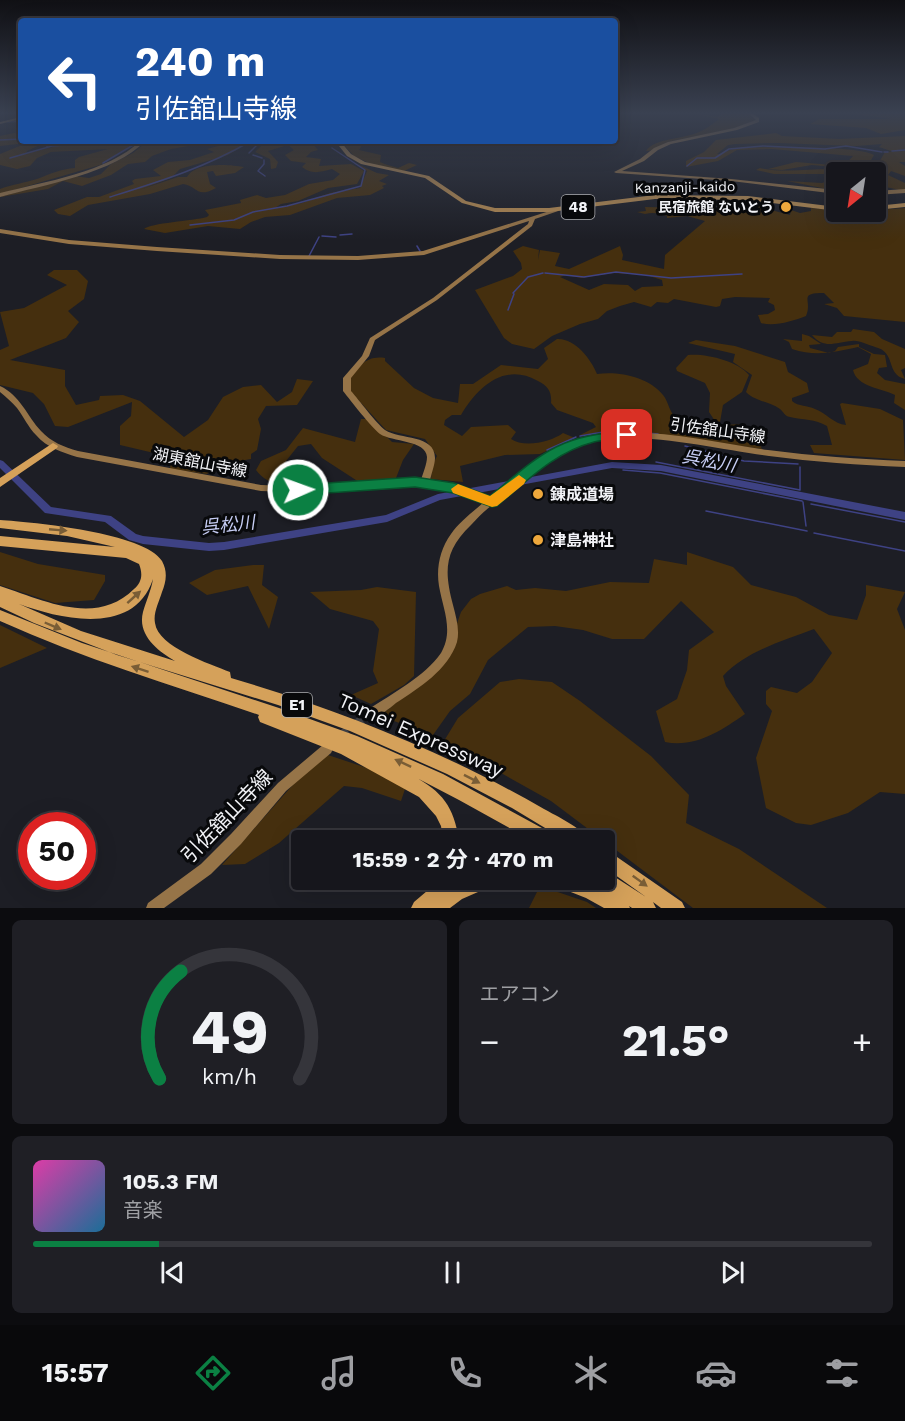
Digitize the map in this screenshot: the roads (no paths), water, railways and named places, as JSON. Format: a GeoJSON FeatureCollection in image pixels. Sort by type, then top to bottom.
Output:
{"type":"FeatureCollection","features":[{"type":"Feature","properties":{"kind":"highway"},"geometry":{"type":"LineString","coordinates":[[2,479],[53,446]]}},
{"type":"Feature","properties":{"kind":"highway"},"geometry":{"type":"LineString","coordinates":[[0,524],[85,533],[147,555],[154,560],[160,572],[160,581],[148,618],[150,629],[159,643],[204,668],[317,712]]}},
{"type":"Feature","properties":{"kind":"highway"},"geometry":{"type":"LineString","coordinates":[[0,541],[132,554],[145,564],[148,575],[143,589],[130,602],[112,611],[99,614],[58,610],[0,591]]}},
{"type":"Feature","properties":{"kind":"highway","name":"Tomei Expressway"},"geometry":{"type":"LineString","coordinates":[[0,601],[35,618],[105,645],[317,712],[389,739],[515,801],[563,830]]}},
{"type":"Feature","properties":{"kind":"highway","name":"Tomei Expressway"},"geometry":{"type":"LineString","coordinates":[[0,615],[59,641],[295,720],[388,756],[453,787],[529,830]]}},
{"type":"Feature","properties":{"kind":"highway"},"geometry":{"type":"LineString","coordinates":[[162,676],[329,742],[398,776],[424,791],[437,803],[446,817],[449,830]]}},
{"type":"Feature","properties":{"kind":"highway"},"geometry":{"type":"LineString","coordinates":[[615,864],[675,908]]}},
{"type":"Feature","properties":{"kind":"highway"},"geometry":{"type":"LineString","coordinates":[[615,886],[647,908]]}},
{"type":"Feature","properties":{"kind":"highway"},"geometry":{"type":"LineString","coordinates":[[420,908],[437,890]]}},
{"type":"Feature","properties":{"kind":"highway"},"geometry":{"type":"LineString","coordinates":[[436,908],[463,890]]}},
{"type":"Feature","properties":{"kind":"highway"},"geometry":{"type":"LineString","coordinates":[[589,890],[621,908]]}},
{"type":"Feature","properties":{"kind":"main road","name":"Kanzanji-kaido"},"geometry":{"type":"LineString","coordinates":[[349,155],[359,162],[379,168],[430,178],[457,198],[476,206],[511,212],[561,209],[660,197],[748,198],[826,208]]}},
{"type":"Feature","properties":{"kind":"main road"},"geometry":{"type":"LineString","coordinates":[[886,207],[905,206]]}},
{"type":"Feature","properties":{"kind":"street"},"geometry":{"type":"LineString","coordinates":[[0,195],[107,164],[126,155]]}},
{"type":"Feature","properties":{"kind":"street"},"geometry":{"type":"LineString","coordinates":[[648,155],[616,172],[726,180],[826,191]]}},
{"type":"Feature","properties":{"kind":"street"},"geometry":{"type":"LineString","coordinates":[[886,192],[905,191]]}},
{"type":"Feature","properties":{"kind":"street"},"geometry":{"type":"LineString","coordinates":[[0,231],[69,242],[157,249],[272,257],[354,258],[424,253],[561,209]]}},
{"type":"Feature","properties":{"kind":"street"},"geometry":{"type":"LineString","coordinates":[[425,483],[431,457],[428,448],[420,442],[393,438],[381,431],[347,391],[346,378],[365,356],[372,339],[437,298],[530,225],[532,219]]}},
{"type":"Feature","properties":{"kind":"street","name":"湖東舘山寺線"},"geometry":{"type":"LineString","coordinates":[[0,388],[20,405],[38,435],[53,446],[78,454],[261,488],[317,490],[395,482],[425,483],[458,489],[492,502]]}},
{"type":"Feature","properties":{"kind":"street","name":"引佐舘山寺線"},"geometry":{"type":"LineString","coordinates":[[373,713],[436,666],[448,650],[453,626],[442,582],[444,556],[454,536],[549,455],[567,445],[596,437],[619,435],[797,457],[905,464]]}},
{"type":"Feature","properties":{"kind":"street","name":"引佐舘山寺線"},"geometry":{"type":"LineString","coordinates":[[153,908],[206,869],[237,839],[282,787],[327,749]]}},
{"type":"Feature","properties":{"kind":"waterway"},"geometry":{"type":"LineString","coordinates":[[10,158],[19,155]]}},
{"type":"Feature","properties":{"kind":"waterway"},"geometry":{"type":"LineString","coordinates":[[103,163],[116,155]]}},
{"type":"Feature","properties":{"kind":"waterway"},"geometry":{"type":"LineString","coordinates":[[110,197],[164,180],[223,155]]}},
{"type":"Feature","properties":{"kind":"waterway"},"geometry":{"type":"LineString","coordinates":[[254,155],[262,158]]}},
{"type":"Feature","properties":{"kind":"waterway"},"geometry":{"type":"LineString","coordinates":[[190,225],[234,220],[253,212],[287,206],[361,186],[365,170],[343,155]]}},
{"type":"Feature","properties":{"kind":"waterway"},"geometry":{"type":"LineString","coordinates":[[687,166],[697,158],[715,158],[719,155]]}},
{"type":"Feature","properties":{"kind":"waterway"},"geometry":{"type":"LineString","coordinates":[[264,160],[264,164],[258,171],[265,176]]}},
{"type":"Feature","properties":{"kind":"waterway"},"geometry":{"type":"LineString","coordinates":[[340,235],[352,234]]}},
{"type":"Feature","properties":{"kind":"waterway"},"geometry":{"type":"LineString","coordinates":[[322,236],[336,237]]}},
{"type":"Feature","properties":{"kind":"waterway"},"geometry":{"type":"LineString","coordinates":[[309,256],[319,237]]}},
{"type":"Feature","properties":{"kind":"waterway"},"geometry":{"type":"LineString","coordinates":[[417,246],[420,251]]}},
{"type":"Feature","properties":{"kind":"waterway"},"geometry":{"type":"LineString","coordinates":[[545,273],[584,277],[616,272],[671,278],[742,274]]}},
{"type":"Feature","properties":{"kind":"waterway"},"geometry":{"type":"LineString","coordinates":[[513,293],[528,277],[543,273]]}},
{"type":"Feature","properties":{"kind":"waterway"},"geometry":{"type":"LineString","coordinates":[[508,310],[514,294]]}},
{"type":"Feature","properties":{"kind":"waterway"},"geometry":{"type":"LineString","coordinates":[[580,436],[609,431],[634,431]]}},
{"type":"Feature","properties":{"kind":"waterway"},"geometry":{"type":"LineString","coordinates":[[638,432],[658,434]]}},
{"type":"Feature","properties":{"kind":"waterway"},"geometry":{"type":"LineString","coordinates":[[547,450],[576,437]]}},
{"type":"Feature","properties":{"kind":"waterway"},"geometry":{"type":"LineString","coordinates":[[685,446],[744,461],[798,464]]}},
{"type":"Feature","properties":{"kind":"waterway"},"geometry":{"type":"LineString","coordinates":[[656,462],[800,490],[800,467]]}},
{"type":"Feature","properties":{"kind":"waterway","name":"呉松川"},"geometry":{"type":"LineString","coordinates":[[0,463],[48,510],[108,519],[133,537],[143,540],[209,547],[387,518],[438,497],[612,465],[661,468],[905,516]]}},
{"type":"Feature","properties":{"kind":"waterway"},"geometry":{"type":"LineString","coordinates":[[623,470],[660,473],[802,501]]}},
{"type":"Feature","properties":{"kind":"waterway"},"geometry":{"type":"LineString","coordinates":[[803,502],[806,526]]}},
{"type":"Feature","properties":{"kind":"waterway"},"geometry":{"type":"LineString","coordinates":[[811,504],[905,522]]}},
{"type":"Feature","properties":{"kind":"waterway"},"geometry":{"type":"LineString","coordinates":[[706,511],[807,531]]}},
{"type":"Feature","properties":{"kind":"waterway"},"geometry":{"type":"LineString","coordinates":[[814,533],[905,551]]}},
{"type":"Feature","properties":{"kind":"tunnel"},"geometry":{"type":"LineString","coordinates":[[339,739],[373,713]]}},
{"type":"Feature","properties":{"kind":"place","name":"民宿旅館 ないとう"},"geometry":{"type":"Point","coordinates":[786,207]}},
{"type":"Feature","properties":{"kind":"place","name":"錬成道場"},"geometry":{"type":"Point","coordinates":[538,494]}},
{"type":"Feature","properties":{"kind":"place","name":"津島神社"},"geometry":{"type":"Point","coordinates":[538,540]}}]}
